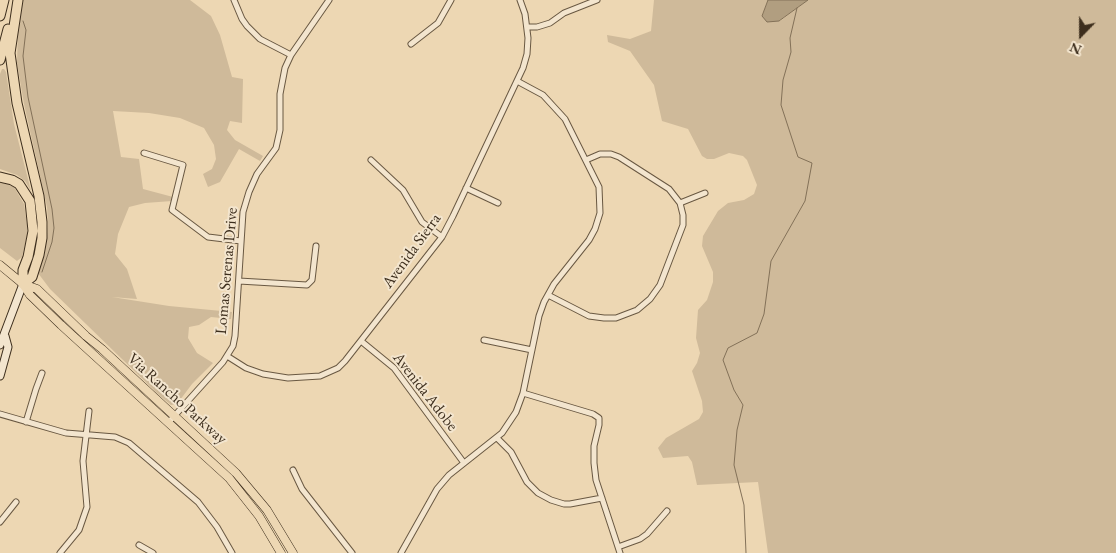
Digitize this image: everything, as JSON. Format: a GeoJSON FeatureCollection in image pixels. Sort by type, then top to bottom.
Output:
{"type":"FeatureCollection","features":[{"type":"Feature","properties":{"kind":"highway"},"geometry":{"type":"LineString","coordinates":[[0,16],[4,0]]}},
{"type":"Feature","properties":{"kind":"highway"},"geometry":{"type":"LineString","coordinates":[[0,60],[17,0]]}},
{"type":"Feature","properties":{"kind":"highway"},"geometry":{"type":"LineString","coordinates":[[17,0],[10,53],[16,103],[39,196],[42,222],[42,238],[32,277],[23,284]]}},
{"type":"Feature","properties":{"kind":"highway"},"geometry":{"type":"LineString","coordinates":[[0,177],[19,184],[30,201],[33,232],[28,257],[23,270],[23,284]]}},
{"type":"Feature","properties":{"kind":"main road","name":"Via Rancho Parkway"},"geometry":{"type":"LineString","coordinates":[[0,265],[23,284],[30,295],[215,465],[259,516],[281,553]]}},
{"type":"Feature","properties":{"kind":"main road","name":"Via Rancho Parkway"},"geometry":{"type":"LineString","coordinates":[[23,284],[37,289],[220,457],[253,491],[293,553]]}},
{"type":"Feature","properties":{"kind":"main road"},"geometry":{"type":"LineString","coordinates":[[0,345],[23,284]]}},
{"type":"Feature","properties":{"kind":"main road"},"geometry":{"type":"LineString","coordinates":[[0,376],[8,347],[5,335]]}},
{"type":"Feature","properties":{"kind":"street"},"geometry":{"type":"LineString","coordinates":[[234,0],[247,26],[260,38],[291,54]]}},
{"type":"Feature","properties":{"kind":"street","name":"Lomas Serenas Drive"},"geometry":{"type":"LineString","coordinates":[[168,423],[227,356],[233,346],[243,212],[257,174],[276,148],[280,130],[280,94],[285,68],[291,54],[329,0]]}},
{"type":"Feature","properties":{"kind":"street"},"geometry":{"type":"LineString","coordinates":[[411,44],[438,23],[451,0]]}},
{"type":"Feature","properties":{"kind":"street","name":"Avenida Sierra"},"geometry":{"type":"LineString","coordinates":[[227,356],[246,368],[263,374],[288,378],[314,377],[338,368],[362,341],[442,237],[517,81],[527,54],[527,27],[520,0]]}},
{"type":"Feature","properties":{"kind":"street"},"geometry":{"type":"LineString","coordinates":[[527,27],[537,27],[550,23],[564,13],[597,0]]}},
{"type":"Feature","properties":{"kind":"street"},"geometry":{"type":"LineString","coordinates":[[401,553],[438,489],[449,475],[497,438],[516,412],[523,393],[539,316],[548,295],[595,229],[600,213],[600,193],[565,119],[543,95],[517,81]]}},
{"type":"Feature","properties":{"kind":"street"},"geometry":{"type":"LineString","coordinates":[[144,153],[183,165],[172,210],[208,237],[241,241]]}},
{"type":"Feature","properties":{"kind":"street"},"geometry":{"type":"LineString","coordinates":[[548,295],[589,316],[616,318],[637,310],[650,299],[660,285],[683,226],[680,203],[669,189],[619,156],[600,154],[586,160]]}},
{"type":"Feature","properties":{"kind":"street"},"geometry":{"type":"LineString","coordinates":[[371,160],[403,190],[422,222],[442,237]]}},
{"type":"Feature","properties":{"kind":"street"},"geometry":{"type":"LineString","coordinates":[[466,188],[498,203]]}},
{"type":"Feature","properties":{"kind":"street"},"geometry":{"type":"LineString","coordinates":[[680,203],[705,192]]}},
{"type":"Feature","properties":{"kind":"street"},"geometry":{"type":"LineString","coordinates":[[238,281],[307,285],[312,280],[316,246]]}},
{"type":"Feature","properties":{"kind":"street"},"geometry":{"type":"LineString","coordinates":[[484,340],[532,350]]}},
{"type":"Feature","properties":{"kind":"street","name":"Avenida Adobe"},"geometry":{"type":"LineString","coordinates":[[362,341],[394,368],[464,463]]}},
{"type":"Feature","properties":{"kind":"street"},"geometry":{"type":"LineString","coordinates":[[26,422],[42,373]]}},
{"type":"Feature","properties":{"kind":"street"},"geometry":{"type":"LineString","coordinates":[[523,393],[593,414],[598,418],[599,425],[594,446],[596,480],[620,553]]}},
{"type":"Feature","properties":{"kind":"street"},"geometry":{"type":"LineString","coordinates":[[60,553],[79,530],[87,507],[83,461],[89,411]]}},
{"type":"Feature","properties":{"kind":"street"},"geometry":{"type":"LineString","coordinates":[[0,414],[66,433],[115,437],[129,443],[198,502],[217,527],[232,553]]}},
{"type":"Feature","properties":{"kind":"street"},"geometry":{"type":"LineString","coordinates":[[497,438],[511,452],[527,482],[538,493],[564,504],[602,498]]}},
{"type":"Feature","properties":{"kind":"street"},"geometry":{"type":"LineString","coordinates":[[294,470],[302,489],[352,553]]}},
{"type":"Feature","properties":{"kind":"street"},"geometry":{"type":"LineString","coordinates":[[0,522],[16,502]]}},
{"type":"Feature","properties":{"kind":"street"},"geometry":{"type":"LineString","coordinates":[[618,547],[640,539],[647,534],[667,511]]}},
{"type":"Feature","properties":{"kind":"street"},"geometry":{"type":"LineString","coordinates":[[139,545],[153,553]]}},
{"type":"Feature","properties":{"kind":"shaded area"},"geometry":{"type":"Polygon","coordinates":[[[23,0],[190,0],[211,16],[220,35],[232,77],[243,79],[242,123],[230,121],[227,130],[235,140],[263,156],[260,161],[239,149],[220,182],[208,187],[203,174],[212,169],[216,159],[214,145],[204,128],[180,118],[149,113],[113,111],[121,157],[139,159],[143,189],[173,197],[172,201],[145,203],[129,207],[118,234],[115,254],[127,269],[137,299],[112,297],[169,306],[232,312],[231,319],[211,317],[199,325],[189,327],[188,338],[197,353],[213,363],[192,384],[177,404],[171,405],[159,395],[50,289],[38,273],[47,239],[48,224],[47,207],[24,104],[17,63],[18,28],[23,0]]]}},
{"type":"Feature","properties":{"kind":"shaded area"},"geometry":{"type":"Polygon","coordinates":[[[654,0],[768,0],[762,16],[780,21],[808,0],[1116,0],[1116,553],[768,553],[758,482],[697,485],[692,462],[688,456],[663,458],[658,448],[666,438],[699,419],[703,412],[702,401],[692,371],[700,353],[696,338],[698,310],[707,300],[713,282],[713,272],[702,246],[703,236],[718,211],[728,203],[744,200],[754,194],[757,185],[747,160],[743,156],[729,153],[714,159],[707,159],[702,156],[688,129],[662,121],[654,85],[630,51],[608,42],[607,35],[630,39],[651,31],[654,0]]]}},
{"type":"Feature","properties":{"kind":"shaded area"},"geometry":{"type":"Polygon","coordinates":[[[768,0],[808,0],[779,21],[767,22],[762,16],[768,0]]]}},
{"type":"Feature","properties":{"kind":"shaded area"},"geometry":{"type":"Polygon","coordinates":[[[2,69],[6,72],[14,124],[31,191],[25,181],[17,175],[0,169],[0,74],[2,69]]]}},
{"type":"Feature","properties":{"kind":"shaded area"},"geometry":{"type":"Polygon","coordinates":[[[0,183],[6,183],[14,187],[24,204],[27,236],[22,257],[17,261],[0,248],[0,183]]]}},
{"type":"Feature","properties":{"kind":"waterway"},"geometry":{"type":"LineString","coordinates":[[746,553],[744,505],[734,465],[737,430],[743,405],[734,390],[723,360],[728,348],[757,333],[764,314],[771,261],[805,201],[812,163],[798,157],[781,105],[783,80],[791,52],[790,38],[797,8]]}},
{"type":"Feature","properties":{"kind":"waterway"},"geometry":{"type":"LineString","coordinates":[[23,21],[26,30],[23,56],[28,97],[52,209],[54,228],[52,242],[42,272]]}}]}
